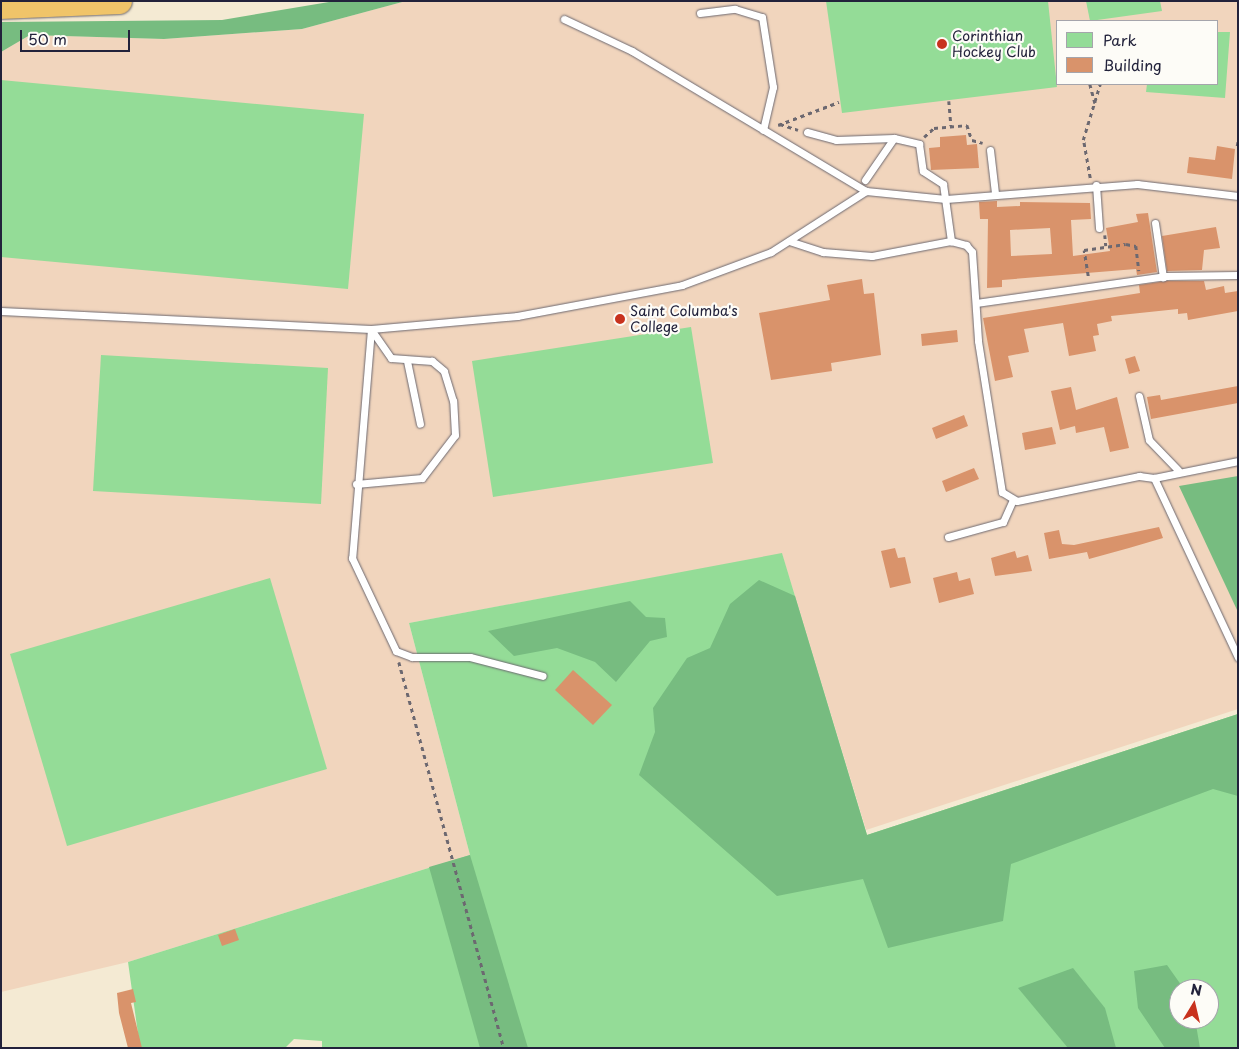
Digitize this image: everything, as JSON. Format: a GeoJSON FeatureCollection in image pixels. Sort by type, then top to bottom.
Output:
{"type":"FeatureCollection","features":[{"type":"Feature","properties":{"kind":"highway"},"geometry":{"type":"LineString","coordinates":[[1,6],[119,1]]}},
{"type":"Feature","properties":{"kind":"lane"},"geometry":{"type":"LineString","coordinates":[[700,13],[735,9],[762,17],[773,87],[763,130]]}},
{"type":"Feature","properties":{"kind":"lane"},"geometry":{"type":"LineString","coordinates":[[564,19],[632,51],[866,191],[946,199],[1093,185],[1137,184],[1238,196]]}},
{"type":"Feature","properties":{"kind":"lane"},"geometry":{"type":"LineString","coordinates":[[807,132],[836,140],[894,138],[919,144],[923,171],[943,184],[951,241]]}},
{"type":"Feature","properties":{"kind":"lane"},"geometry":{"type":"LineString","coordinates":[[865,180],[894,138]]}},
{"type":"Feature","properties":{"kind":"lane"},"geometry":{"type":"LineString","coordinates":[[990,150],[994,193]]}},
{"type":"Feature","properties":{"kind":"lane"},"geometry":{"type":"LineString","coordinates":[[1093,185],[1102,230]]}},
{"type":"Feature","properties":{"kind":"lane"},"geometry":{"type":"LineString","coordinates":[[1,312],[371,328],[454,324],[621,300],[682,285],[789,241],[866,191]]}},
{"type":"Feature","properties":{"kind":"lane"},"geometry":{"type":"LineString","coordinates":[[1154,223],[1162,277]]}},
{"type":"Feature","properties":{"kind":"lane"},"geometry":{"type":"LineString","coordinates":[[789,241],[823,252],[872,256],[951,241],[972,252],[976,303],[1002,492],[1013,500],[1138,476],[1154,478],[1178,470],[1238,461]]}},
{"type":"Feature","properties":{"kind":"lane"},"geometry":{"type":"LineString","coordinates":[[976,303],[1162,277],[1238,275]]}},
{"type":"Feature","properties":{"kind":"lane"},"geometry":{"type":"LineString","coordinates":[[356,484],[422,478],[455,435],[453,401],[444,371],[432,360],[407,361],[391,358],[371,328]]}},
{"type":"Feature","properties":{"kind":"lane"},"geometry":{"type":"LineString","coordinates":[[371,328],[356,484],[352,558],[396,651],[412,657],[470,657],[543,676]]}},
{"type":"Feature","properties":{"kind":"lane"},"geometry":{"type":"LineString","coordinates":[[407,361],[420,424]]}},
{"type":"Feature","properties":{"kind":"lane"},"geometry":{"type":"LineString","coordinates":[[1139,396],[1149,440],[1178,470]]}},
{"type":"Feature","properties":{"kind":"lane"},"geometry":{"type":"LineString","coordinates":[[1154,478],[1238,657]]}},
{"type":"Feature","properties":{"kind":"lane"},"geometry":{"type":"LineString","coordinates":[[948,538],[1003,522],[1013,500]]}},
{"type":"Feature","properties":{"kind":"path"},"geometry":{"type":"LineString","coordinates":[[1090,85],[1095,105]]}},
{"type":"Feature","properties":{"kind":"path"},"geometry":{"type":"LineString","coordinates":[[1093,185],[1083,140],[1100,85]]}},
{"type":"Feature","properties":{"kind":"path"},"geometry":{"type":"LineString","coordinates":[[949,101],[951,126]]}},
{"type":"Feature","properties":{"kind":"path"},"geometry":{"type":"LineString","coordinates":[[763,130],[839,102]]}},
{"type":"Feature","properties":{"kind":"path"},"geometry":{"type":"LineString","coordinates":[[780,124],[807,132]]}},
{"type":"Feature","properties":{"kind":"path"},"geometry":{"type":"LineString","coordinates":[[919,144],[931,129],[951,126],[971,127],[972,140],[979,139],[990,150]]}},
{"type":"Feature","properties":{"kind":"path"},"geometry":{"type":"LineString","coordinates":[[1237,146],[1238,141]]}},
{"type":"Feature","properties":{"kind":"path"},"geometry":{"type":"LineString","coordinates":[[1102,230],[1106,246]]}},
{"type":"Feature","properties":{"kind":"path"},"geometry":{"type":"LineString","coordinates":[[1090,287],[1084,250],[1106,246],[1136,246],[1140,280]]}},
{"type":"Feature","properties":{"kind":"path"},"geometry":{"type":"LineString","coordinates":[[396,651],[504,1048]]}},
{"type":"Feature","properties":{"kind":"shaded area","name":"Saint Columba's College"},"geometry":{"type":"Polygon","coordinates":[[[406,1],[1238,1],[1238,709],[866,830],[782,554],[409,623],[470,855],[128,962],[1,992],[1,52],[30,35],[164,39],[302,29],[406,1]]]}},
{"type":"Feature","properties":{"kind":"green space"},"geometry":{"type":"Polygon","coordinates":[[[335,1],[406,1],[302,29],[164,39],[30,35],[1,52],[1,22],[222,20],[335,1]]]}},
{"type":"Feature","properties":{"kind":"green space","name":"Corinthian Hockey Club"},"geometry":{"type":"Polygon","coordinates":[[[826,1],[1048,1],[1057,87],[842,113],[826,1]]]}},
{"type":"Feature","properties":{"kind":"green space"},"geometry":{"type":"Polygon","coordinates":[[[1086,1],[1160,1],[1162,11],[1097,20],[1090,20],[1086,1]]]}},
{"type":"Feature","properties":{"kind":"green space"},"geometry":{"type":"Polygon","coordinates":[[[1219,32],[1230,32],[1225,98],[1146,92],[1147,85],[1219,85],[1219,32]]]}},
{"type":"Feature","properties":{"kind":"green space"},"geometry":{"type":"Polygon","coordinates":[[[1,80],[364,114],[348,289],[1,257],[1,80]]]}},
{"type":"Feature","properties":{"kind":"green space"},"geometry":{"type":"Polygon","coordinates":[[[691,327],[713,463],[493,497],[472,361],[691,327]]]}},
{"type":"Feature","properties":{"kind":"green space"},"geometry":{"type":"Polygon","coordinates":[[[101,355],[328,368],[321,504],[93,491],[101,355]]]}},
{"type":"Feature","properties":{"kind":"green space"},"geometry":{"type":"Polygon","coordinates":[[[1238,476],[1238,612],[1179,486],[1238,476]]]}},
{"type":"Feature","properties":{"kind":"green space"},"geometry":{"type":"Polygon","coordinates":[[[782,553],[867,835],[1238,714],[1238,1048],[322,1048],[322,1041],[294,1039],[285,1048],[140,1048],[128,962],[470,855],[409,623],[782,553]]]}},
{"type":"Feature","properties":{"kind":"green space"},"geometry":{"type":"Polygon","coordinates":[[[270,578],[327,769],[67,846],[10,654],[270,578]]]}},
{"type":"Feature","properties":{"kind":"green space"},"geometry":{"type":"Polygon","coordinates":[[[759,580],[795,596],[867,835],[1238,714],[1238,796],[1213,789],[1011,864],[1003,921],[888,948],[863,879],[777,896],[639,775],[655,732],[653,708],[687,658],[710,648],[730,604],[759,580]]]}},
{"type":"Feature","properties":{"kind":"green space"},"geometry":{"type":"Polygon","coordinates":[[[630,601],[646,617],[665,618],[667,637],[650,641],[616,682],[595,662],[557,648],[514,656],[488,631],[630,601]]]}},
{"type":"Feature","properties":{"kind":"green space"},"geometry":{"type":"Polygon","coordinates":[[[470,855],[528,1048],[480,1048],[429,867],[470,855]]]}},
{"type":"Feature","properties":{"kind":"green space"},"geometry":{"type":"Polygon","coordinates":[[[1167,965],[1177,979],[1169,979],[1169,1029],[1197,1029],[1200,1048],[1165,1048],[1138,1008],[1134,971],[1167,965]]]}},
{"type":"Feature","properties":{"kind":"green space"},"geometry":{"type":"Polygon","coordinates":[[[1073,968],[1105,1008],[1116,1048],[1068,1048],[1018,988],[1073,968]]]}},
{"type":"Feature","properties":{"kind":"building"},"geometry":{"type":"Polygon","coordinates":[[[966,135],[967,145],[977,144],[979,168],[931,170],[929,148],[940,147],[940,137],[966,135]]]}},
{"type":"Feature","properties":{"kind":"building"},"geometry":{"type":"Polygon","coordinates":[[[1217,146],[1235,149],[1232,179],[1187,173],[1189,157],[1215,160],[1217,146]]]}},
{"type":"Feature","properties":{"kind":"building"},"geometry":{"type":"Polygon","coordinates":[[[997,201],[997,207],[1020,206],[1020,202],[1090,203],[1091,219],[1071,220],[1073,256],[1110,251],[1106,228],[1138,222],[1136,214],[1148,213],[1157,272],[1137,275],[1136,269],[1002,280],[1002,287],[987,288],[988,219],[980,219],[979,202],[997,201]],[[1050,228],[1010,230],[1011,256],[1052,254],[1050,228]]]}},
{"type":"Feature","properties":{"kind":"building"},"geometry":{"type":"Polygon","coordinates":[[[1216,227],[1220,248],[1204,250],[1202,270],[1167,271],[1162,236],[1216,227]]]}},
{"type":"Feature","properties":{"kind":"building"},"geometry":{"type":"Polygon","coordinates":[[[862,279],[864,294],[874,293],[881,355],[831,363],[832,371],[771,380],[759,313],[830,300],[827,285],[862,279]]]}},
{"type":"Feature","properties":{"kind":"building"},"geometry":{"type":"Polygon","coordinates":[[[1166,281],[1204,281],[1206,290],[1224,286],[1225,293],[1238,291],[1238,311],[1188,320],[1187,313],[1178,314],[1178,309],[1111,316],[1112,321],[1097,324],[1099,335],[1093,336],[1096,351],[1069,356],[1063,323],[1024,329],[1029,352],[1008,356],[1013,377],[995,381],[983,318],[1140,293],[1139,285],[1166,281]]]}},
{"type":"Feature","properties":{"kind":"building"},"geometry":{"type":"Polygon","coordinates":[[[957,330],[958,342],[922,346],[921,334],[957,330]]]}},
{"type":"Feature","properties":{"kind":"building"},"geometry":{"type":"Polygon","coordinates":[[[1135,356],[1140,371],[1129,374],[1125,359],[1135,356]]]}},
{"type":"Feature","properties":{"kind":"building"},"geometry":{"type":"Polygon","coordinates":[[[1238,386],[1238,403],[1151,419],[1147,397],[1160,395],[1161,400],[1238,386]]]}},
{"type":"Feature","properties":{"kind":"building"},"geometry":{"type":"Polygon","coordinates":[[[1071,387],[1076,410],[1117,397],[1129,448],[1110,452],[1104,427],[1076,433],[1075,426],[1060,430],[1051,391],[1071,387]]]}},
{"type":"Feature","properties":{"kind":"building"},"geometry":{"type":"Polygon","coordinates":[[[964,415],[968,426],[936,439],[932,428],[964,415]]]}},
{"type":"Feature","properties":{"kind":"building"},"geometry":{"type":"Polygon","coordinates":[[[1052,427],[1056,444],[1025,450],[1022,433],[1052,427]]]}},
{"type":"Feature","properties":{"kind":"building"},"geometry":{"type":"Polygon","coordinates":[[[974,468],[979,479],[946,492],[942,481],[974,468]]]}},
{"type":"Feature","properties":{"kind":"building"},"geometry":{"type":"Polygon","coordinates":[[[1159,527],[1163,538],[1089,559],[1087,552],[1049,559],[1044,533],[1059,530],[1062,544],[1074,545],[1159,527]]]}},
{"type":"Feature","properties":{"kind":"building"},"geometry":{"type":"Polygon","coordinates":[[[895,548],[898,558],[905,557],[911,583],[890,588],[881,551],[895,548]]]}},
{"type":"Feature","properties":{"kind":"building"},"geometry":{"type":"Polygon","coordinates":[[[1015,551],[1017,558],[1028,555],[1032,571],[995,576],[991,558],[1015,551]]]}},
{"type":"Feature","properties":{"kind":"building"},"geometry":{"type":"Polygon","coordinates":[[[957,572],[959,581],[970,578],[974,594],[939,603],[933,578],[957,572]]]}},
{"type":"Feature","properties":{"kind":"building"},"geometry":{"type":"Polygon","coordinates":[[[573,670],[612,705],[593,725],[555,690],[573,670]]]}},
{"type":"Feature","properties":{"kind":"building"},"geometry":{"type":"Polygon","coordinates":[[[235,929],[239,940],[222,946],[218,935],[235,929]]]}},
{"type":"Feature","properties":{"kind":"building"},"geometry":{"type":"Polygon","coordinates":[[[133,989],[136,1002],[131,1003],[142,1048],[128,1048],[119,1013],[117,993],[133,989]]]}},
{"type":"Feature","properties":{"kind":"place","name":"Corinthian Hockey Club"},"geometry":{"type":"Point","coordinates":[942,44]}},
{"type":"Feature","properties":{"kind":"place","name":"Saint Columba's College"},"geometry":{"type":"Point","coordinates":[620,319]}}]}
